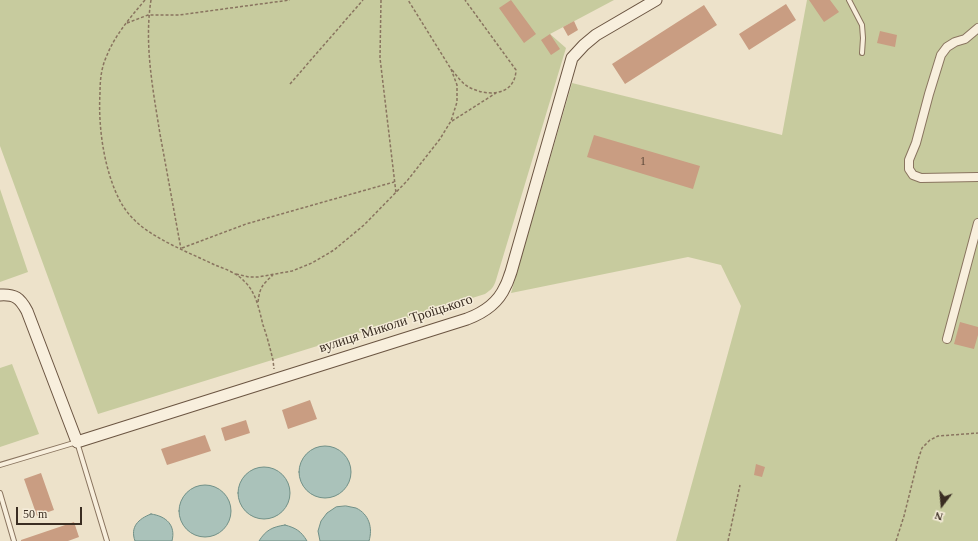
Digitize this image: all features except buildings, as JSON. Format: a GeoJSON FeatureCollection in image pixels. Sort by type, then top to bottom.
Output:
{"type":"FeatureCollection","features":[{"type":"Feature","properties":{"kind":"street","name":"вулиця Миколи Троїцького"},"geometry":{"type":"LineString","coordinates":[[76,442],[467,319],[482,312],[497,300],[505,288],[511,272],[572,58],[596,35],[656,0]]}},
{"type":"Feature","properties":{"kind":"street"},"geometry":{"type":"LineString","coordinates":[[978,28],[965,39],[955,42],[947,47],[941,55],[916,143],[909,160],[909,169],[913,175],[921,178],[978,177]]}},
{"type":"Feature","properties":{"kind":"street"},"geometry":{"type":"LineString","coordinates":[[947,339],[978,223]]}},
{"type":"Feature","properties":{"kind":"street"},"geometry":{"type":"LineString","coordinates":[[0,295],[15,296],[23,302],[76,442]]}},
{"type":"Feature","properties":{"kind":"lane"},"geometry":{"type":"LineString","coordinates":[[849,0],[862,26],[864,38],[862,53]]}},
{"type":"Feature","properties":{"kind":"lane"},"geometry":{"type":"LineString","coordinates":[[0,465],[76,442],[107,541]]}},
{"type":"Feature","properties":{"kind":"lane"},"geometry":{"type":"LineString","coordinates":[[0,493],[14,541]]}},
{"type":"Feature","properties":{"kind":"path"},"geometry":{"type":"LineString","coordinates":[[145,0],[125,23],[114,42],[104,61],[100,78],[99,110],[102,146],[112,182],[120,200],[130,216],[144,229],[244,280],[252,290],[258,302],[273,360],[275,380]]}},
{"type":"Feature","properties":{"kind":"path"},"geometry":{"type":"LineString","coordinates":[[151,0],[148,15],[148,45],[152,87],[181,249]]}},
{"type":"Feature","properties":{"kind":"path"},"geometry":{"type":"LineString","coordinates":[[125,23],[148,15],[179,16],[290,0]]}},
{"type":"Feature","properties":{"kind":"path"},"geometry":{"type":"LineString","coordinates":[[290,84],[362,0]]}},
{"type":"Feature","properties":{"kind":"path"},"geometry":{"type":"LineString","coordinates":[[381,0],[380,58],[396,193]]}},
{"type":"Feature","properties":{"kind":"path"},"geometry":{"type":"LineString","coordinates":[[408,0],[451,69],[461,82],[478,91],[489,94],[506,89],[512,85],[516,78],[516,70],[465,0]]}},
{"type":"Feature","properties":{"kind":"path"},"geometry":{"type":"LineString","coordinates":[[234,274],[258,277],[292,271],[312,263],[334,250],[364,225],[407,181],[440,139],[451,121],[457,102],[457,85],[451,69]]}},
{"type":"Feature","properties":{"kind":"path"},"geometry":{"type":"LineString","coordinates":[[451,121],[498,92]]}},
{"type":"Feature","properties":{"kind":"path"},"geometry":{"type":"LineString","coordinates":[[181,249],[246,224],[394,182]]}},
{"type":"Feature","properties":{"kind":"path"},"geometry":{"type":"LineString","coordinates":[[258,302],[260,290],[264,283],[274,275]]}},
{"type":"Feature","properties":{"kind":"path"},"geometry":{"type":"LineString","coordinates":[[896,541],[922,448],[930,440],[938,436],[978,433]]}},
{"type":"Feature","properties":{"kind":"path"},"geometry":{"type":"LineString","coordinates":[[728,541],[740,485]]}},
{"type":"Feature","properties":{"kind":"green space"},"geometry":{"type":"Polygon","coordinates":[[[0,0],[614,0],[550,34],[566,48],[496,280],[489,291],[485,294],[98,414],[0,146],[0,0]]]}},
{"type":"Feature","properties":{"kind":"green space"},"geometry":{"type":"Polygon","coordinates":[[[807,0],[978,0],[978,541],[676,541],[741,306],[721,265],[688,257],[511,293],[572,83],[782,135],[807,0]]]}},
{"type":"Feature","properties":{"kind":"green space"},"geometry":{"type":"Polygon","coordinates":[[[0,189],[28,272],[0,282],[0,189]]]}},
{"type":"Feature","properties":{"kind":"green space"},"geometry":{"type":"Polygon","coordinates":[[[12,364],[39,434],[0,447],[0,368],[12,364]]]}},
{"type":"Feature","properties":{"kind":"water"},"geometry":{"type":"Polygon","coordinates":[[[320,446],[330,446],[344,453],[351,467],[351,477],[344,491],[330,498],[320,498],[310,494],[303,487],[299,477],[299,467],[303,457],[310,450],[320,446]]]}},
{"type":"Feature","properties":{"kind":"water"},"geometry":{"type":"Polygon","coordinates":[[[259,467],[269,467],[283,474],[290,488],[290,498],[283,512],[269,519],[259,519],[249,515],[242,508],[238,498],[238,488],[242,478],[249,471],[259,467]]]}},
{"type":"Feature","properties":{"kind":"water"},"geometry":{"type":"Polygon","coordinates":[[[200,485],[210,485],[224,492],[231,506],[231,516],[224,530],[210,537],[200,537],[190,533],[183,526],[179,516],[179,506],[183,496],[190,489],[200,485]]]}},
{"type":"Feature","properties":{"kind":"water"},"geometry":{"type":"Polygon","coordinates":[[[346,506],[356,508],[367,518],[370,526],[369,541],[320,541],[318,531],[321,521],[327,513],[336,507],[346,506]]]}},
{"type":"Feature","properties":{"kind":"water"},"geometry":{"type":"Polygon","coordinates":[[[151,514],[161,517],[169,522],[173,530],[172,541],[135,541],[134,528],[136,524],[142,518],[151,514]]]}},
{"type":"Feature","properties":{"kind":"water"},"geometry":{"type":"Polygon","coordinates":[[[285,525],[298,530],[307,541],[259,541],[264,534],[270,530],[285,525]]]}}]}
